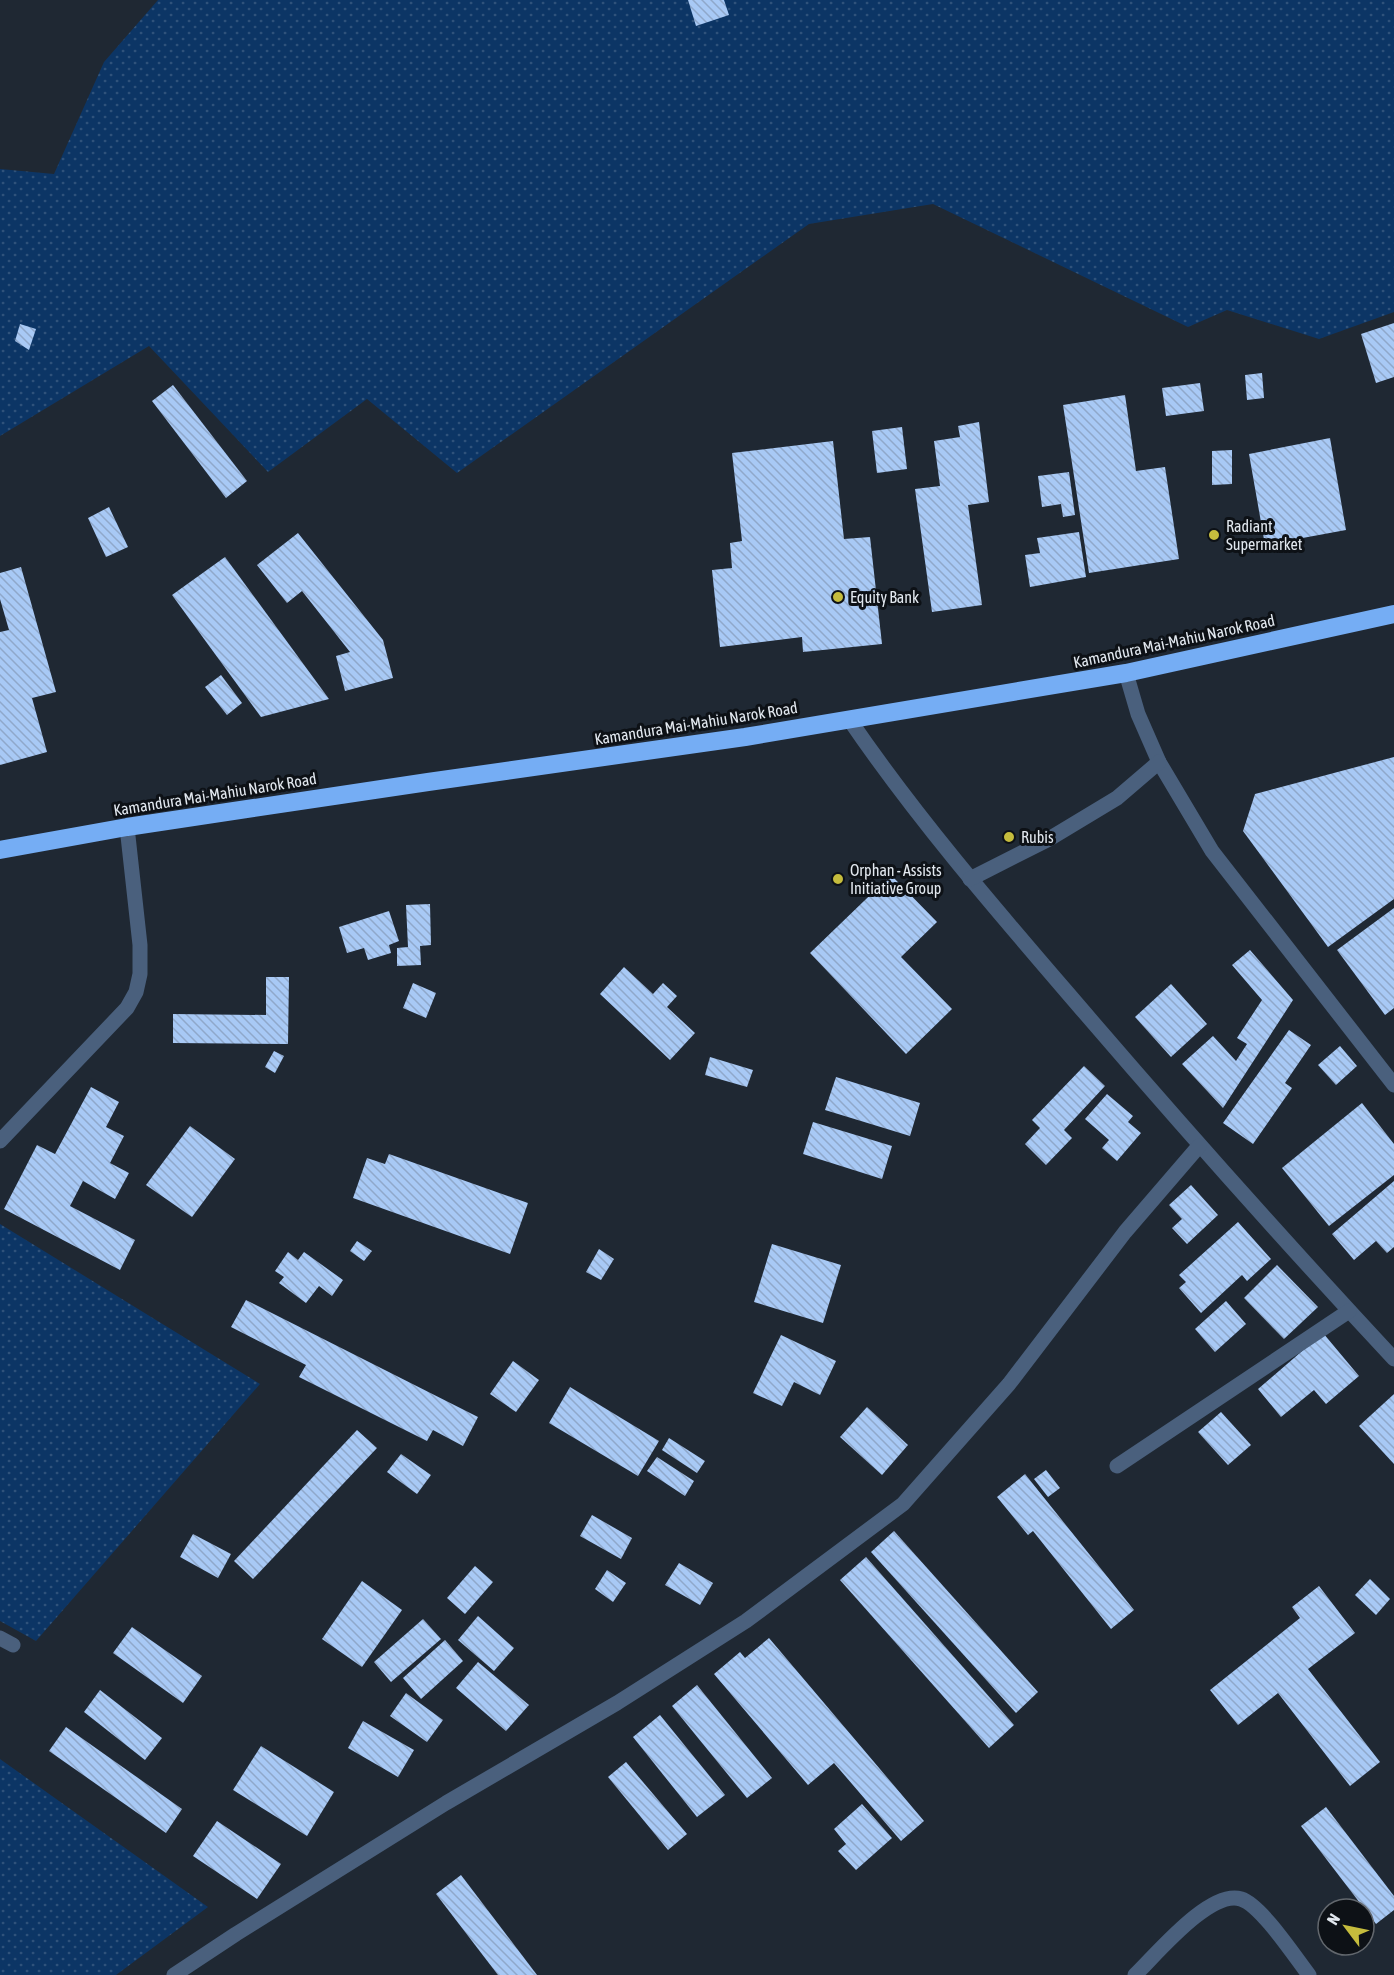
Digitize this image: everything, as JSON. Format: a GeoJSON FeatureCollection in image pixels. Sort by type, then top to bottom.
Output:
{"type":"FeatureCollection","features":[{"type":"Feature","properties":{"kind":"highway","name":"Kamandura Mai-Mahiu Narok Road"},"geometry":{"type":"LineString","coordinates":[[0,850],[127,827],[745,737],[1126,673],[1394,614]]}},
{"type":"Feature","properties":{"kind":"street"},"geometry":{"type":"LineString","coordinates":[[1126,673],[1138,714],[1159,762],[1212,851],[1394,1085]]}},
{"type":"Feature","properties":{"kind":"street"},"geometry":{"type":"LineString","coordinates":[[849,719],[887,775],[970,879],[1199,1146],[1394,1359]]}},
{"type":"Feature","properties":{"kind":"street"},"geometry":{"type":"LineString","coordinates":[[970,879],[1049,839],[1117,798],[1159,762]]}},
{"type":"Feature","properties":{"kind":"street"},"geometry":{"type":"LineString","coordinates":[[0,1141],[127,1008],[136,992],[140,974],[140,945],[127,827]]}},
{"type":"Feature","properties":{"kind":"street"},"geometry":{"type":"LineString","coordinates":[[174,1975],[446,1803],[617,1703],[746,1621],[903,1504],[1009,1384],[1125,1232],[1199,1146]]}},
{"type":"Feature","properties":{"kind":"street"},"geometry":{"type":"LineString","coordinates":[[1117,1466],[1349,1311]]}},
{"type":"Feature","properties":{"kind":"street"},"geometry":{"type":"LineString","coordinates":[[1135,1975],[1197,1914],[1224,1898],[1241,1899],[1254,1908],[1269,1923],[1309,1975]]}},
{"type":"Feature","properties":{"kind":"shaded area"},"geometry":{"type":"Polygon","coordinates":[[[158,0],[1394,0],[1394,312],[1319,339],[1227,310],[1188,327],[933,204],[809,224],[457,473],[367,399],[268,472],[149,346],[0,436],[0,169],[54,174],[104,62],[158,0]]]}},
{"type":"Feature","properties":{"kind":"shaded area"},"geometry":{"type":"Polygon","coordinates":[[[0,1224],[260,1384],[36,1641],[0,1621],[0,1224]]]}},
{"type":"Feature","properties":{"kind":"shaded area"},"geometry":{"type":"Polygon","coordinates":[[[0,1759],[208,1907],[116,1975],[0,1975],[0,1759]]]}},
{"type":"Feature","properties":{"kind":"building"},"geometry":{"type":"Polygon","coordinates":[[[688,0],[724,0],[729,15],[696,26],[688,0]]]}},
{"type":"Feature","properties":{"kind":"building"},"geometry":{"type":"Polygon","coordinates":[[[1394,323],[1394,377],[1376,383],[1361,334],[1394,323]]]}},
{"type":"Feature","properties":{"kind":"building"},"geometry":{"type":"Polygon","coordinates":[[[20,324],[36,329],[29,350],[15,341],[20,324]]]}},
{"type":"Feature","properties":{"kind":"building"},"geometry":{"type":"Polygon","coordinates":[[[1262,373],[1264,398],[1247,400],[1245,375],[1262,373]]]}},
{"type":"Feature","properties":{"kind":"building"},"geometry":{"type":"Polygon","coordinates":[[[1200,383],[1204,411],[1166,416],[1162,388],[1200,383]]]}},
{"type":"Feature","properties":{"kind":"building"},"geometry":{"type":"Polygon","coordinates":[[[173,385],[247,481],[226,498],[152,401],[173,385]]]}},
{"type":"Feature","properties":{"kind":"building"},"geometry":{"type":"Polygon","coordinates":[[[1125,395],[1136,471],[1165,467],[1179,559],[1089,573],[1063,405],[1125,395]]]}},
{"type":"Feature","properties":{"kind":"building"},"geometry":{"type":"Polygon","coordinates":[[[979,422],[989,502],[968,505],[982,605],[932,612],[915,489],[940,486],[934,441],[960,437],[958,426],[979,422]]]}},
{"type":"Feature","properties":{"kind":"building"},"geometry":{"type":"Polygon","coordinates":[[[902,427],[907,469],[877,473],[872,431],[902,427]]]}},
{"type":"Feature","properties":{"kind":"building"},"geometry":{"type":"Polygon","coordinates":[[[1330,438],[1346,530],[1265,545],[1249,454],[1330,438]]]}},
{"type":"Feature","properties":{"kind":"building"},"geometry":{"type":"Polygon","coordinates":[[[833,441],[844,539],[870,537],[882,644],[803,652],[802,637],[720,647],[712,570],[732,568],[730,543],[742,541],[732,453],[833,441]]]}},
{"type":"Feature","properties":{"kind":"building"},"geometry":{"type":"Polygon","coordinates":[[[1232,450],[1232,484],[1212,485],[1212,451],[1232,450]]]}},
{"type":"Feature","properties":{"kind":"building"},"geometry":{"type":"Polygon","coordinates":[[[1069,472],[1075,515],[1063,517],[1061,504],[1042,507],[1038,476],[1069,472]]]}},
{"type":"Feature","properties":{"kind":"building"},"geometry":{"type":"Polygon","coordinates":[[[109,507],[128,547],[106,557],[88,518],[109,507]]]}},
{"type":"Feature","properties":{"kind":"building"},"geometry":{"type":"Polygon","coordinates":[[[1079,532],[1086,577],[1030,587],[1025,555],[1040,553],[1037,538],[1079,532]]]}},
{"type":"Feature","properties":{"kind":"building"},"geometry":{"type":"Polygon","coordinates":[[[298,533],[383,640],[393,678],[345,691],[336,656],[350,652],[302,591],[287,603],[257,565],[298,533]]]}},
{"type":"Feature","properties":{"kind":"building"},"geometry":{"type":"Polygon","coordinates":[[[225,557],[329,699],[261,717],[172,595],[225,557]]]}},
{"type":"Feature","properties":{"kind":"building"},"geometry":{"type":"Polygon","coordinates":[[[21,567],[56,692],[32,698],[47,752],[0,765],[0,632],[9,630],[0,599],[0,573],[21,567]]]}},
{"type":"Feature","properties":{"kind":"building"},"geometry":{"type":"Polygon","coordinates":[[[221,675],[242,703],[227,715],[205,687],[221,675]]]}},
{"type":"Feature","properties":{"kind":"building"},"geometry":{"type":"Polygon","coordinates":[[[1394,757],[1394,899],[1328,947],[1243,831],[1255,794],[1394,757]]]}},
{"type":"Feature","properties":{"kind":"building"},"geometry":{"type":"Polygon","coordinates":[[[891,875],[937,922],[901,957],[952,1009],[906,1054],[810,953],[891,875]]]}},
{"type":"Feature","properties":{"kind":"building"},"geometry":{"type":"Polygon","coordinates":[[[430,904],[431,945],[420,946],[421,965],[397,966],[397,948],[408,947],[406,905],[430,904]]]}},
{"type":"Feature","properties":{"kind":"building"},"geometry":{"type":"Polygon","coordinates":[[[1394,908],[1394,1008],[1385,1015],[1337,950],[1394,908]]]}},
{"type":"Feature","properties":{"kind":"building"},"geometry":{"type":"Polygon","coordinates":[[[389,911],[399,941],[389,945],[391,953],[368,960],[364,948],[347,953],[339,927],[389,911]]]}},
{"type":"Feature","properties":{"kind":"building"},"geometry":{"type":"Polygon","coordinates":[[[1250,950],[1293,1000],[1223,1108],[1182,1064],[1213,1036],[1236,1061],[1247,1044],[1237,1038],[1262,1000],[1232,965],[1250,950]]]}},
{"type":"Feature","properties":{"kind":"building"},"geometry":{"type":"Polygon","coordinates":[[[624,967],[653,994],[663,983],[677,996],[667,1007],[695,1033],[670,1060],[600,994],[624,967]]]}},
{"type":"Feature","properties":{"kind":"building"},"geometry":{"type":"Polygon","coordinates":[[[266,977],[289,977],[288,1044],[173,1043],[173,1014],[266,1015],[266,977]]]}},
{"type":"Feature","properties":{"kind":"building"},"geometry":{"type":"Polygon","coordinates":[[[413,983],[436,993],[426,1018],[403,1008],[413,983]]]}},
{"type":"Feature","properties":{"kind":"building"},"geometry":{"type":"Polygon","coordinates":[[[1171,984],[1207,1024],[1171,1057],[1135,1017],[1171,984]]]}},
{"type":"Feature","properties":{"kind":"building"},"geometry":{"type":"Polygon","coordinates":[[[1289,1030],[1311,1045],[1285,1083],[1292,1088],[1253,1144],[1223,1123],[1289,1030]]]}},
{"type":"Feature","properties":{"kind":"building"},"geometry":{"type":"Polygon","coordinates":[[[1340,1046],[1357,1066],[1336,1085],[1318,1065],[1340,1046]]]}},
{"type":"Feature","properties":{"kind":"building"},"geometry":{"type":"Polygon","coordinates":[[[274,1051],[284,1056],[275,1073],[265,1067],[274,1051]]]}},
{"type":"Feature","properties":{"kind":"building"},"geometry":{"type":"Polygon","coordinates":[[[710,1057],[753,1070],[747,1087],[705,1075],[710,1057]]]}},
{"type":"Feature","properties":{"kind":"building"},"geometry":{"type":"Polygon","coordinates":[[[1084,1066],[1105,1086],[1064,1130],[1072,1138],[1046,1165],[1025,1144],[1040,1128],[1032,1120],[1084,1066]]]}},
{"type":"Feature","properties":{"kind":"building"},"geometry":{"type":"Polygon","coordinates":[[[836,1077],[920,1103],[910,1136],[825,1110],[836,1077]]]}},
{"type":"Feature","properties":{"kind":"building"},"geometry":{"type":"Polygon","coordinates":[[[91,1087],[119,1102],[106,1127],[124,1136],[110,1163],[129,1173],[115,1199],[83,1181],[70,1206],[135,1240],[120,1270],[4,1209],[37,1145],[55,1154],[91,1087]]]}},
{"type":"Feature","properties":{"kind":"building"},"geometry":{"type":"Polygon","coordinates":[[[1107,1094],[1133,1116],[1128,1122],[1141,1133],[1117,1161],[1102,1148],[1109,1140],[1085,1119],[1107,1094]]]}},
{"type":"Feature","properties":{"kind":"building"},"geometry":{"type":"Polygon","coordinates":[[[1362,1103],[1394,1144],[1394,1175],[1329,1226],[1282,1168],[1362,1103]]]}},
{"type":"Feature","properties":{"kind":"building"},"geometry":{"type":"Polygon","coordinates":[[[813,1122],[892,1146],[882,1179],[803,1154],[813,1122]]]}},
{"type":"Feature","properties":{"kind":"building"},"geometry":{"type":"Polygon","coordinates":[[[190,1126],[235,1159],[192,1217],[146,1185],[190,1126]]]}},
{"type":"Feature","properties":{"kind":"building"},"geometry":{"type":"Polygon","coordinates":[[[389,1154],[528,1203],[510,1254],[353,1198],[367,1158],[385,1164],[389,1154]]]}},
{"type":"Feature","properties":{"kind":"building"},"geometry":{"type":"Polygon","coordinates":[[[1394,1181],[1394,1247],[1387,1253],[1376,1241],[1354,1260],[1332,1234],[1394,1181]]]}},
{"type":"Feature","properties":{"kind":"building"},"geometry":{"type":"Polygon","coordinates":[[[1191,1185],[1218,1215],[1187,1244],[1172,1228],[1182,1219],[1169,1205],[1191,1185]]]}},
{"type":"Feature","properties":{"kind":"building"},"geometry":{"type":"Polygon","coordinates":[[[1238,1222],[1271,1259],[1247,1281],[1242,1275],[1201,1313],[1179,1288],[1186,1282],[1179,1275],[1238,1222]]]}},
{"type":"Feature","properties":{"kind":"building"},"geometry":{"type":"Polygon","coordinates":[[[357,1241],[372,1251],[364,1261],[350,1251],[357,1241]]]}},
{"type":"Feature","properties":{"kind":"building"},"geometry":{"type":"Polygon","coordinates":[[[772,1244],[841,1265],[823,1323],[754,1302],[772,1244]]]}},
{"type":"Feature","properties":{"kind":"building"},"geometry":{"type":"Polygon","coordinates":[[[599,1249],[614,1259],[601,1280],[586,1272],[599,1249]]]}},
{"type":"Feature","properties":{"kind":"building"},"geometry":{"type":"Polygon","coordinates":[[[288,1252],[298,1260],[304,1252],[343,1280],[332,1296],[319,1286],[306,1303],[279,1283],[284,1277],[275,1271],[288,1252]]]}},
{"type":"Feature","properties":{"kind":"building"},"geometry":{"type":"Polygon","coordinates":[[[1277,1265],[1318,1307],[1284,1339],[1244,1298],[1277,1265]]]}},
{"type":"Feature","properties":{"kind":"building"},"geometry":{"type":"Polygon","coordinates":[[[246,1300],[478,1417],[463,1446],[433,1430],[427,1441],[299,1377],[306,1365],[231,1327],[246,1300]]]}},
{"type":"Feature","properties":{"kind":"building"},"geometry":{"type":"Polygon","coordinates":[[[1226,1301],[1246,1324],[1215,1352],[1195,1329],[1226,1301]]]}},
{"type":"Feature","properties":{"kind":"building"},"geometry":{"type":"Polygon","coordinates":[[[1323,1333],[1359,1376],[1326,1404],[1314,1390],[1281,1417],[1258,1389],[1323,1333]]]}},
{"type":"Feature","properties":{"kind":"building"},"geometry":{"type":"Polygon","coordinates":[[[781,1335],[836,1361],[820,1395],[794,1382],[782,1406],[753,1393],[781,1335]]]}},
{"type":"Feature","properties":{"kind":"building"},"geometry":{"type":"Polygon","coordinates":[[[513,1361],[539,1380],[516,1412],[490,1394],[513,1361]]]}},
{"type":"Feature","properties":{"kind":"building"},"geometry":{"type":"Polygon","coordinates":[[[570,1387],[659,1441],[638,1476],[549,1423],[570,1387]]]}},
{"type":"Feature","properties":{"kind":"building"},"geometry":{"type":"Polygon","coordinates":[[[1394,1394],[1394,1464],[1359,1426],[1394,1394]]]}},
{"type":"Feature","properties":{"kind":"building"},"geometry":{"type":"Polygon","coordinates":[[[867,1407],[908,1445],[882,1475],[840,1437],[867,1407]]]}},
{"type":"Feature","properties":{"kind":"building"},"geometry":{"type":"Polygon","coordinates":[[[1221,1412],[1251,1445],[1228,1465],[1198,1432],[1221,1412]]]}},
{"type":"Feature","properties":{"kind":"building"},"geometry":{"type":"Polygon","coordinates":[[[357,1430],[377,1448],[253,1579],[234,1561],[357,1430]]]}},
{"type":"Feature","properties":{"kind":"building"},"geometry":{"type":"Polygon","coordinates":[[[669,1438],[705,1461],[697,1473],[662,1450],[669,1438]]]}},
{"type":"Feature","properties":{"kind":"building"},"geometry":{"type":"Polygon","coordinates":[[[401,1454],[431,1475],[417,1494],[387,1472],[401,1454]]]}},
{"type":"Feature","properties":{"kind":"building"},"geometry":{"type":"Polygon","coordinates":[[[657,1457],[694,1481],[685,1496],[647,1471],[657,1457]]]}},
{"type":"Feature","properties":{"kind":"building"},"geometry":{"type":"Polygon","coordinates":[[[1046,1470],[1060,1488],[1048,1497],[1034,1479],[1046,1470]]]}},
{"type":"Feature","properties":{"kind":"building"},"geometry":{"type":"Polygon","coordinates":[[[1025,1474],[1134,1610],[1111,1629],[1033,1531],[1028,1535],[997,1497],[1025,1474]]]}},
{"type":"Feature","properties":{"kind":"building"},"geometry":{"type":"Polygon","coordinates":[[[592,1515],[632,1538],[621,1559],[580,1536],[592,1515]]]}},
{"type":"Feature","properties":{"kind":"building"},"geometry":{"type":"Polygon","coordinates":[[[894,1531],[1038,1692],[1016,1713],[871,1552],[894,1531]]]}},
{"type":"Feature","properties":{"kind":"building"},"geometry":{"type":"Polygon","coordinates":[[[193,1534],[231,1554],[218,1578],[180,1557],[193,1534]]]}},
{"type":"Feature","properties":{"kind":"building"},"geometry":{"type":"Polygon","coordinates":[[[866,1557],[1014,1725],[989,1748],[840,1580],[866,1557]]]}},
{"type":"Feature","properties":{"kind":"building"},"geometry":{"type":"Polygon","coordinates":[[[679,1563],[713,1583],[700,1605],[665,1585],[679,1563]]]}},
{"type":"Feature","properties":{"kind":"building"},"geometry":{"type":"Polygon","coordinates":[[[475,1566],[493,1582],[465,1614],[447,1598],[475,1566]]]}},
{"type":"Feature","properties":{"kind":"building"},"geometry":{"type":"Polygon","coordinates":[[[607,1570],[626,1583],[613,1602],[595,1589],[607,1570]]]}},
{"type":"Feature","properties":{"kind":"building"},"geometry":{"type":"Polygon","coordinates":[[[1370,1579],[1390,1599],[1376,1615],[1355,1595],[1370,1579]]]}},
{"type":"Feature","properties":{"kind":"building"},"geometry":{"type":"Polygon","coordinates":[[[362,1581],[402,1610],[362,1667],[322,1639],[362,1581]]]}},
{"type":"Feature","properties":{"kind":"building"},"geometry":{"type":"Polygon","coordinates":[[[1319,1586],[1355,1633],[1308,1669],[1380,1762],[1350,1786],[1278,1693],[1238,1725],[1210,1690],[1300,1618],[1292,1607],[1319,1586]]]}},
{"type":"Feature","properties":{"kind":"building"},"geometry":{"type":"Polygon","coordinates":[[[478,1616],[514,1648],[494,1671],[458,1640],[478,1616]]]}},
{"type":"Feature","properties":{"kind":"building"},"geometry":{"type":"Polygon","coordinates":[[[423,1619],[441,1639],[391,1682],[374,1662],[423,1619]]]}},
{"type":"Feature","properties":{"kind":"building"},"geometry":{"type":"Polygon","coordinates":[[[132,1627],[202,1676],[183,1703],[113,1653],[132,1627]]]}},
{"type":"Feature","properties":{"kind":"building"},"geometry":{"type":"Polygon","coordinates":[[[769,1638],[924,1821],[901,1841],[834,1763],[808,1785],[714,1674],[740,1652],[745,1658],[769,1638]]]}},
{"type":"Feature","properties":{"kind":"building"},"geometry":{"type":"Polygon","coordinates":[[[445,1640],[463,1661],[421,1699],[403,1678],[445,1640]]]}},
{"type":"Feature","properties":{"kind":"building"},"geometry":{"type":"Polygon","coordinates":[[[478,1662],[529,1705],[506,1731],[456,1688],[478,1662]]]}},
{"type":"Feature","properties":{"kind":"building"},"geometry":{"type":"Polygon","coordinates":[[[697,1685],[772,1778],[747,1798],[672,1706],[697,1685]]]}},
{"type":"Feature","properties":{"kind":"building"},"geometry":{"type":"Polygon","coordinates":[[[100,1690],[162,1738],[145,1760],[84,1712],[100,1690]]]}},
{"type":"Feature","properties":{"kind":"building"},"geometry":{"type":"Polygon","coordinates":[[[406,1693],[443,1720],[427,1742],[390,1716],[406,1693]]]}},
{"type":"Feature","properties":{"kind":"building"},"geometry":{"type":"Polygon","coordinates":[[[660,1715],[725,1795],[697,1817],[633,1737],[660,1715]]]}},
{"type":"Feature","properties":{"kind":"building"},"geometry":{"type":"Polygon","coordinates":[[[363,1721],[414,1750],[398,1777],[348,1748],[363,1721]]]}},
{"type":"Feature","properties":{"kind":"building"},"geometry":{"type":"Polygon","coordinates":[[[66,1727],[182,1809],[166,1833],[49,1751],[66,1727]]]}},
{"type":"Feature","properties":{"kind":"building"},"geometry":{"type":"Polygon","coordinates":[[[261,1746],[334,1792],[307,1836],[233,1790],[261,1746]]]}},
{"type":"Feature","properties":{"kind":"building"},"geometry":{"type":"Polygon","coordinates":[[[626,1762],[687,1834],[668,1850],[608,1777],[626,1762]]]}},
{"type":"Feature","properties":{"kind":"building"},"geometry":{"type":"Polygon","coordinates":[[[862,1804],[892,1838],[856,1870],[838,1851],[846,1844],[834,1829],[862,1804]]]}},
{"type":"Feature","properties":{"kind":"building"},"geometry":{"type":"Polygon","coordinates":[[[1326,1807],[1394,1896],[1394,1910],[1376,1924],[1376,1897],[1355,1897],[1301,1826],[1326,1807]]]}},
{"type":"Feature","properties":{"kind":"building"},"geometry":{"type":"Polygon","coordinates":[[[217,1821],[281,1864],[257,1899],[193,1856],[217,1821]]]}},
{"type":"Feature","properties":{"kind":"building"},"geometry":{"type":"Polygon","coordinates":[[[461,1875],[537,1975],[498,1975],[436,1894],[461,1875]]]}},
{"type":"Feature","properties":{"kind":"place","name":"Radiant Supermarket"},"geometry":{"type":"Point","coordinates":[1214,535]}},
{"type":"Feature","properties":{"kind":"place","name":"Equity Bank"},"geometry":{"type":"Point","coordinates":[838,597]}},
{"type":"Feature","properties":{"kind":"place","name":"Rubis"},"geometry":{"type":"Point","coordinates":[1009,837]}},
{"type":"Feature","properties":{"kind":"place","name":"Orphan - Assists Initiative Group"},"geometry":{"type":"Point","coordinates":[838,879]}}]}
